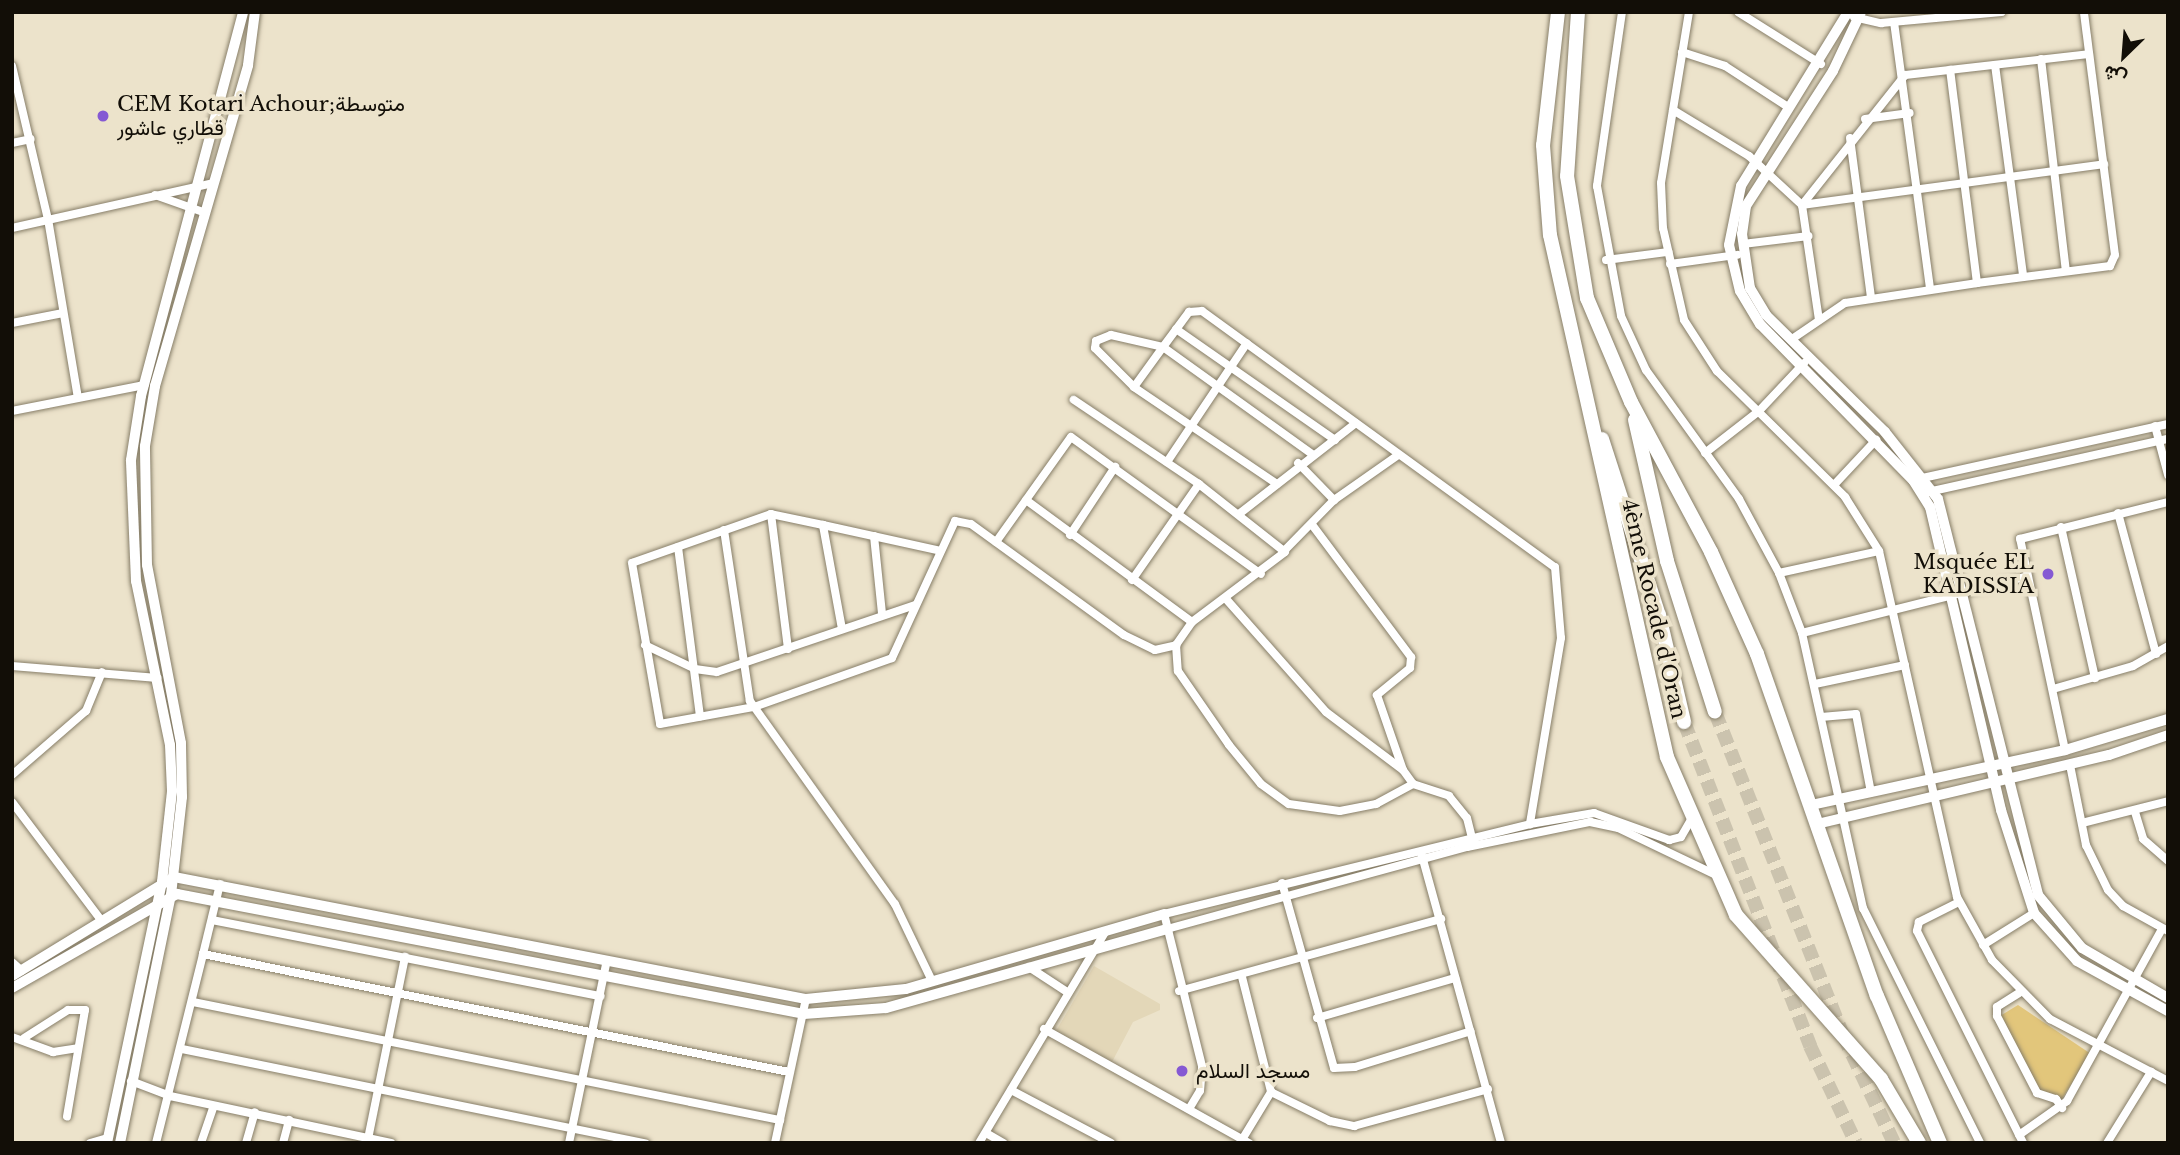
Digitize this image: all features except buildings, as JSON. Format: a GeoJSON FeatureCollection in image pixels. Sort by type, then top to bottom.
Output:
{"type":"FeatureCollection","features":[{"type":"Feature","properties":{"kind":"highway","name":"4ème Rocade d'Oran"},"geometry":{"type":"LineString","coordinates":[[1558,12],[1544,121],[1545,202],[1667,757],[1736,915],[1881,1079],[1919,1143]]}},
{"type":"Feature","properties":{"kind":"highway"},"geometry":{"type":"LineString","coordinates":[[1578,12],[1566,148],[1572,230],[1587,298],[1630,402],[1728,589],[1811,805],[1877,996],[1940,1143]]}},
{"type":"Feature","properties":{"kind":"highway"},"geometry":{"type":"LineString","coordinates":[[1584,388],[1660,615],[1684,722]]}},
{"type":"Feature","properties":{"kind":"highway"},"geometry":{"type":"LineString","coordinates":[[1630,402],[1667,561],[1715,712]]}},
{"type":"Feature","properties":{"kind":"main road"},"geometry":{"type":"LineString","coordinates":[[108,1140],[162,882],[172,791],[158,678],[136,581],[131,509],[144,385],[200,183],[243,12]]}},
{"type":"Feature","properties":{"kind":"main road"},"geometry":{"type":"LineString","coordinates":[[120,1143],[172,895],[181,743],[142,509],[155,386],[248,65],[255,12]]}},
{"type":"Feature","properties":{"kind":"main road"},"geometry":{"type":"LineString","coordinates":[[1848,14],[1821,64],[1788,107],[1754,161],[1733,209],[1731,256],[1744,300],[1799,367],[1875,440],[1933,490],[2038,895],[2049,915],[2082,948],[2134,982],[2168,998]]}},
{"type":"Feature","properties":{"kind":"main road"},"geometry":{"type":"LineString","coordinates":[[1860,16],[1833,71],[1763,172],[1745,206],[1743,249],[1750,288],[1792,340],[1919,478],[1958,592],[1996,781],[2034,913],[2077,961],[2128,992],[2168,1011]]}},
{"type":"Feature","properties":{"kind":"main road"},"geometry":{"type":"LineString","coordinates":[[1811,805],[2065,750],[2168,719]]}},
{"type":"Feature","properties":{"kind":"main road"},"geometry":{"type":"LineString","coordinates":[[1817,824],[2070,765],[2168,734]]}},
{"type":"Feature","properties":{"kind":"main road"},"geometry":{"type":"LineString","coordinates":[[17,973],[174,877],[220,884],[606,964],[806,999],[879,994],[1164,914]]}},
{"type":"Feature","properties":{"kind":"main road"},"geometry":{"type":"LineString","coordinates":[[12,988],[158,900],[172,895],[804,1014],[886,1009],[1096,946],[1167,929]]}},
{"type":"Feature","properties":{"kind":"street"},"geometry":{"type":"LineString","coordinates":[[1622,12],[1597,164],[1606,260],[1635,351],[1705,453],[1779,573],[1802,633],[1815,684],[1863,908],[1980,1143]]}},
{"type":"Feature","properties":{"kind":"street"},"geometry":{"type":"LineString","coordinates":[[1689,12],[1661,183],[1670,264],[1684,320],[1702,350],[1834,485],[1879,551],[1959,902],[1983,945],[2019,993],[2099,1045],[2168,1081]]}},
{"type":"Feature","properties":{"kind":"street"},"geometry":{"type":"LineString","coordinates":[[1738,12],[1821,64]]}},
{"type":"Feature","properties":{"kind":"street"},"geometry":{"type":"LineString","coordinates":[[1848,14],[1894,22],[2001,12]]}},
{"type":"Feature","properties":{"kind":"street"},"geometry":{"type":"LineString","coordinates":[[1792,340],[1845,303],[2022,276],[2110,266],[2115,256],[2084,12]]}},
{"type":"Feature","properties":{"kind":"street"},"geometry":{"type":"LineString","coordinates":[[1894,22],[1905,75],[1930,289]]}},
{"type":"Feature","properties":{"kind":"street"},"geometry":{"type":"LineString","coordinates":[[1682,52],[1726,66],[1788,107]]}},
{"type":"Feature","properties":{"kind":"street"},"geometry":{"type":"LineString","coordinates":[[1802,205],[1865,119],[1905,75],[2089,54]]}},
{"type":"Feature","properties":{"kind":"street"},"geometry":{"type":"LineString","coordinates":[[2041,60],[2057,170],[2066,271]]}},
{"type":"Feature","properties":{"kind":"street"},"geometry":{"type":"LineString","coordinates":[[1995,65],[2022,276]]}},
{"type":"Feature","properties":{"kind":"street"},"geometry":{"type":"LineString","coordinates":[[12,66],[48,219],[78,398]]}},
{"type":"Feature","properties":{"kind":"street"},"geometry":{"type":"LineString","coordinates":[[1950,70],[1977,283]]}},
{"type":"Feature","properties":{"kind":"street"},"geometry":{"type":"LineString","coordinates":[[1672,110],[1754,161],[1802,205],[1809,236],[1819,320]]}},
{"type":"Feature","properties":{"kind":"street"},"geometry":{"type":"LineString","coordinates":[[1865,119],[1910,113]]}},
{"type":"Feature","properties":{"kind":"street"},"geometry":{"type":"LineString","coordinates":[[1850,138],[1871,298]]}},
{"type":"Feature","properties":{"kind":"street"},"geometry":{"type":"LineString","coordinates":[[12,143],[31,139]]}},
{"type":"Feature","properties":{"kind":"street"},"geometry":{"type":"LineString","coordinates":[[1802,205],[2104,164]]}},
{"type":"Feature","properties":{"kind":"street"},"geometry":{"type":"LineString","coordinates":[[12,228],[200,183],[214,183]]}},
{"type":"Feature","properties":{"kind":"street"},"geometry":{"type":"LineString","coordinates":[[155,195],[192,212],[206,213]]}},
{"type":"Feature","properties":{"kind":"street"},"geometry":{"type":"LineString","coordinates":[[1670,264],[1731,256],[1743,249],[1809,236]]}},
{"type":"Feature","properties":{"kind":"street"},"geometry":{"type":"LineString","coordinates":[[1606,260],[1668,252]]}},
{"type":"Feature","properties":{"kind":"street"},"geometry":{"type":"LineString","coordinates":[[1134,387],[1193,308],[1247,343],[1558,572],[1561,638],[1530,824]]}},
{"type":"Feature","properties":{"kind":"street"},"geometry":{"type":"LineString","coordinates":[[12,323],[63,313]]}},
{"type":"Feature","properties":{"kind":"street"},"geometry":{"type":"LineString","coordinates":[[1176,329],[1335,440]]}},
{"type":"Feature","properties":{"kind":"street"},"geometry":{"type":"LineString","coordinates":[[1277,484],[1193,423],[1134,387],[1095,348],[1096,341],[1111,335],[1164,347],[1219,384],[1312,454]]}},
{"type":"Feature","properties":{"kind":"street"},"geometry":{"type":"LineString","coordinates":[[1167,462],[1247,343]]}},
{"type":"Feature","properties":{"kind":"street"},"geometry":{"type":"LineString","coordinates":[[1705,453],[1759,411],[1810,358]]}},
{"type":"Feature","properties":{"kind":"street"},"geometry":{"type":"LineString","coordinates":[[12,411],[144,385]]}},
{"type":"Feature","properties":{"kind":"street"},"geometry":{"type":"LineString","coordinates":[[1074,400],[1199,484],[1284,551]]}},
{"type":"Feature","properties":{"kind":"street"},"geometry":{"type":"LineString","coordinates":[[1239,514],[1277,484],[1298,463],[1356,423]]}},
{"type":"Feature","properties":{"kind":"street"},"geometry":{"type":"LineString","coordinates":[[1919,478],[2168,424]]}},
{"type":"Feature","properties":{"kind":"street"},"geometry":{"type":"LineString","coordinates":[[2155,426],[2163,440],[2168,475]]}},
{"type":"Feature","properties":{"kind":"street"},"geometry":{"type":"LineString","coordinates":[[996,542],[1071,437],[1179,512],[1261,574]]}},
{"type":"Feature","properties":{"kind":"street"},"geometry":{"type":"LineString","coordinates":[[1834,485],[1875,440]]}},
{"type":"Feature","properties":{"kind":"street"},"geometry":{"type":"LineString","coordinates":[[1922,493],[2163,440]]}},
{"type":"Feature","properties":{"kind":"street"},"geometry":{"type":"LineString","coordinates":[[1398,455],[1334,500],[1313,526],[1261,574],[1192,622],[1176,645],[1178,671],[1229,745],[1261,784],[1289,804],[1340,811],[1376,804],[1413,784]]}},
{"type":"Feature","properties":{"kind":"street"},"geometry":{"type":"LineString","coordinates":[[1298,463],[1334,500]]}},
{"type":"Feature","properties":{"kind":"street"},"geometry":{"type":"LineString","coordinates":[[1070,536],[1115,467]]}},
{"type":"Feature","properties":{"kind":"street"},"geometry":{"type":"LineString","coordinates":[[1132,580],[1199,484]]}},
{"type":"Feature","properties":{"kind":"street"},"geometry":{"type":"LineString","coordinates":[[1027,500],[1070,536],[1192,622]]}},
{"type":"Feature","properties":{"kind":"street"},"geometry":{"type":"LineString","coordinates":[[2065,750],[2025,577],[2020,539],[2168,502]]}},
{"type":"Feature","properties":{"kind":"street"},"geometry":{"type":"LineString","coordinates":[[2118,513],[2156,654]]}},
{"type":"Feature","properties":{"kind":"street"},"geometry":{"type":"LineString","coordinates":[[937,550],[771,514],[632,563],[654,718],[660,724],[754,707],[892,659],[937,550],[955,520],[996,542],[1124,635],[1155,650],[1176,645]]}},
{"type":"Feature","properties":{"kind":"street"},"geometry":{"type":"LineString","coordinates":[[771,514],[788,649]]}},
{"type":"Feature","properties":{"kind":"street"},"geometry":{"type":"LineString","coordinates":[[823,525],[842,629]]}},
{"type":"Feature","properties":{"kind":"street"},"geometry":{"type":"LineString","coordinates":[[1313,526],[1411,657],[1410,668],[1377,695],[1403,770],[1413,784],[1449,796],[1467,818],[1473,841]]}},
{"type":"Feature","properties":{"kind":"street"},"geometry":{"type":"LineString","coordinates":[[2061,527],[2095,678]]}},
{"type":"Feature","properties":{"kind":"street"},"geometry":{"type":"LineString","coordinates":[[724,530],[754,707],[895,904],[932,981]]}},
{"type":"Feature","properties":{"kind":"street"},"geometry":{"type":"LineString","coordinates":[[874,536],[882,613]]}},
{"type":"Feature","properties":{"kind":"street"},"geometry":{"type":"LineString","coordinates":[[678,547],[700,717]]}},
{"type":"Feature","properties":{"kind":"street"},"geometry":{"type":"LineString","coordinates":[[1779,573],[1879,551]]}},
{"type":"Feature","properties":{"kind":"street"},"geometry":{"type":"LineString","coordinates":[[1802,633],[2025,577]]}},
{"type":"Feature","properties":{"kind":"street"},"geometry":{"type":"LineString","coordinates":[[1227,600],[1326,712],[1403,770]]}},
{"type":"Feature","properties":{"kind":"street"},"geometry":{"type":"LineString","coordinates":[[645,645],[695,669],[717,672],[788,649],[882,613],[915,605]]}},
{"type":"Feature","properties":{"kind":"street"},"geometry":{"type":"LineString","coordinates":[[2053,689],[2095,678],[2156,654],[2168,646]]}},
{"type":"Feature","properties":{"kind":"street"},"geometry":{"type":"LineString","coordinates":[[1815,684],[1905,665]]}},
{"type":"Feature","properties":{"kind":"street"},"geometry":{"type":"LineString","coordinates":[[12,666],[158,678]]}},
{"type":"Feature","properties":{"kind":"street"},"geometry":{"type":"LineString","coordinates":[[12,775],[86,711],[102,672]]}},
{"type":"Feature","properties":{"kind":"street"},"geometry":{"type":"LineString","coordinates":[[1821,717],[1856,714],[1871,793]]}},
{"type":"Feature","properties":{"kind":"street"},"geometry":{"type":"LineString","coordinates":[[1959,902],[1919,922],[1917,931],[2021,1139],[2062,1108],[2165,930],[2108,890],[2093,863],[2070,765]]}},
{"type":"Feature","properties":{"kind":"street"},"geometry":{"type":"LineString","coordinates":[[12,802],[101,920]]}},
{"type":"Feature","properties":{"kind":"street"},"geometry":{"type":"LineString","coordinates":[[2082,823],[2168,802]]}},
{"type":"Feature","properties":{"kind":"street"},"geometry":{"type":"LineString","coordinates":[[2135,812],[2143,839],[2168,860]]}},
{"type":"Feature","properties":{"kind":"street"},"geometry":{"type":"LineString","coordinates":[[1167,929],[1530,824],[1594,813],[1669,840],[1681,837],[1692,818]]}},
{"type":"Feature","properties":{"kind":"street"},"geometry":{"type":"LineString","coordinates":[[1473,841],[1590,822],[1619,823],[1717,875]]}},
{"type":"Feature","properties":{"kind":"street"},"geometry":{"type":"LineString","coordinates":[[1189,1109],[1204,1079],[1178,991],[1164,914],[1282,883],[1422,855]]}},
{"type":"Feature","properties":{"kind":"street"},"geometry":{"type":"LineString","coordinates":[[1422,855],[1501,1143]]}},
{"type":"Feature","properties":{"kind":"street"},"geometry":{"type":"LineString","coordinates":[[1282,883],[1330,1061],[1344,1070],[1471,1031]]}},
{"type":"Feature","properties":{"kind":"street"},"geometry":{"type":"LineString","coordinates":[[156,1143],[182,1049],[220,884]]}},
{"type":"Feature","properties":{"kind":"street"},"geometry":{"type":"LineString","coordinates":[[1983,945],[2034,913]]}},
{"type":"Feature","properties":{"kind":"street"},"geometry":{"type":"LineString","coordinates":[[1178,991],[1242,976],[1441,919]]}},
{"type":"Feature","properties":{"kind":"street"},"geometry":{"type":"LineString","coordinates":[[212,920],[601,996]]}},
{"type":"Feature","properties":{"kind":"street"},"geometry":{"type":"LineString","coordinates":[[979,1143],[1044,1028],[1106,931]]}},
{"type":"Feature","properties":{"kind":"street"},"geometry":{"type":"LineString","coordinates":[[203,954],[789,1072]]}},
{"type":"Feature","properties":{"kind":"street"},"geometry":{"type":"LineString","coordinates":[[368,1139],[405,957]]}},
{"type":"Feature","properties":{"kind":"street"},"geometry":{"type":"LineString","coordinates":[[12,962],[17,973]]}},
{"type":"Feature","properties":{"kind":"street"},"geometry":{"type":"LineString","coordinates":[[569,1143],[606,964]]}},
{"type":"Feature","properties":{"kind":"street"},"geometry":{"type":"LineString","coordinates":[[1029,967],[1067,992]]}},
{"type":"Feature","properties":{"kind":"street"},"geometry":{"type":"LineString","coordinates":[[1044,1028],[1244,1141],[1272,1092],[1242,976]]}},
{"type":"Feature","properties":{"kind":"street"},"geometry":{"type":"LineString","coordinates":[[1317,1018],[1455,978]]}},
{"type":"Feature","properties":{"kind":"street"},"geometry":{"type":"LineString","coordinates":[[2019,993],[1995,1013],[2036,1093],[2056,1098],[2062,1108]]}},
{"type":"Feature","properties":{"kind":"street"},"geometry":{"type":"LineString","coordinates":[[778,1142],[789,1072],[806,999]]}},
{"type":"Feature","properties":{"kind":"street"},"geometry":{"type":"LineString","coordinates":[[193,1002],[780,1120]]}},
{"type":"Feature","properties":{"kind":"street"},"geometry":{"type":"LineString","coordinates":[[24,1038],[81,1006],[78,1048],[67,1116]]}},
{"type":"Feature","properties":{"kind":"street"},"geometry":{"type":"LineString","coordinates":[[12,1037],[24,1038],[47,1051],[78,1048]]}},
{"type":"Feature","properties":{"kind":"street"},"geometry":{"type":"LineString","coordinates":[[182,1049],[646,1143]]}},
{"type":"Feature","properties":{"kind":"street"},"geometry":{"type":"LineString","coordinates":[[2107,1143],[2151,1072]]}},
{"type":"Feature","properties":{"kind":"street"},"geometry":{"type":"LineString","coordinates":[[131,1081],[170,1096],[289,1119],[391,1143]]}},
{"type":"Feature","properties":{"kind":"street"},"geometry":{"type":"LineString","coordinates":[[1272,1092],[1343,1127],[1488,1089]]}},
{"type":"Feature","properties":{"kind":"street"},"geometry":{"type":"LineString","coordinates":[[1011,1090],[1111,1143]]}},
{"type":"Feature","properties":{"kind":"street"},"geometry":{"type":"LineString","coordinates":[[201,1143],[214,1105]]}},
{"type":"Feature","properties":{"kind":"street"},"geometry":{"type":"LineString","coordinates":[[246,1143],[255,1112]]}},
{"type":"Feature","properties":{"kind":"street"},"geometry":{"type":"LineString","coordinates":[[283,1143],[289,1119]]}},
{"type":"Feature","properties":{"kind":"street"},"geometry":{"type":"LineString","coordinates":[[986,1133],[1003,1143]]}},
{"type":"Feature","properties":{"kind":"street"},"geometry":{"type":"LineString","coordinates":[[90,1143],[108,1140]]}},
{"type":"Feature","properties":{"kind":"shaded area"},"geometry":{"type":"Polygon","coordinates":[[[1094,966],[1160,1004],[1160,1010],[1133,1022],[1112,1062],[1056,1031],[1094,966]]]}},
{"type":"Feature","properties":{"kind":"shaded area"},"geometry":{"type":"Polygon","coordinates":[[[2018,1005],[2091,1054],[2059,1103],[2041,1097],[2000,1016],[2018,1005]]]}},
{"type":"Feature","properties":{"kind":"tunnel"},"geometry":{"type":"LineString","coordinates":[[1715,712],[1843,1035],[1894,1143]]}},
{"type":"Feature","properties":{"kind":"tunnel"},"geometry":{"type":"LineString","coordinates":[[1684,722],[1810,1046],[1856,1143]]}},
{"type":"Feature","properties":{"kind":"place","name":"CEM Kotari Achour;متوسطة قطاري عاشور"},"geometry":{"type":"Point","coordinates":[103,116]}},
{"type":"Feature","properties":{"kind":"place","name":"Msquée EL KADISSIA"},"geometry":{"type":"Point","coordinates":[2048,574]}},
{"type":"Feature","properties":{"kind":"place","name":"مسجد السلام"},"geometry":{"type":"Point","coordinates":[1182,1071]}}]}
